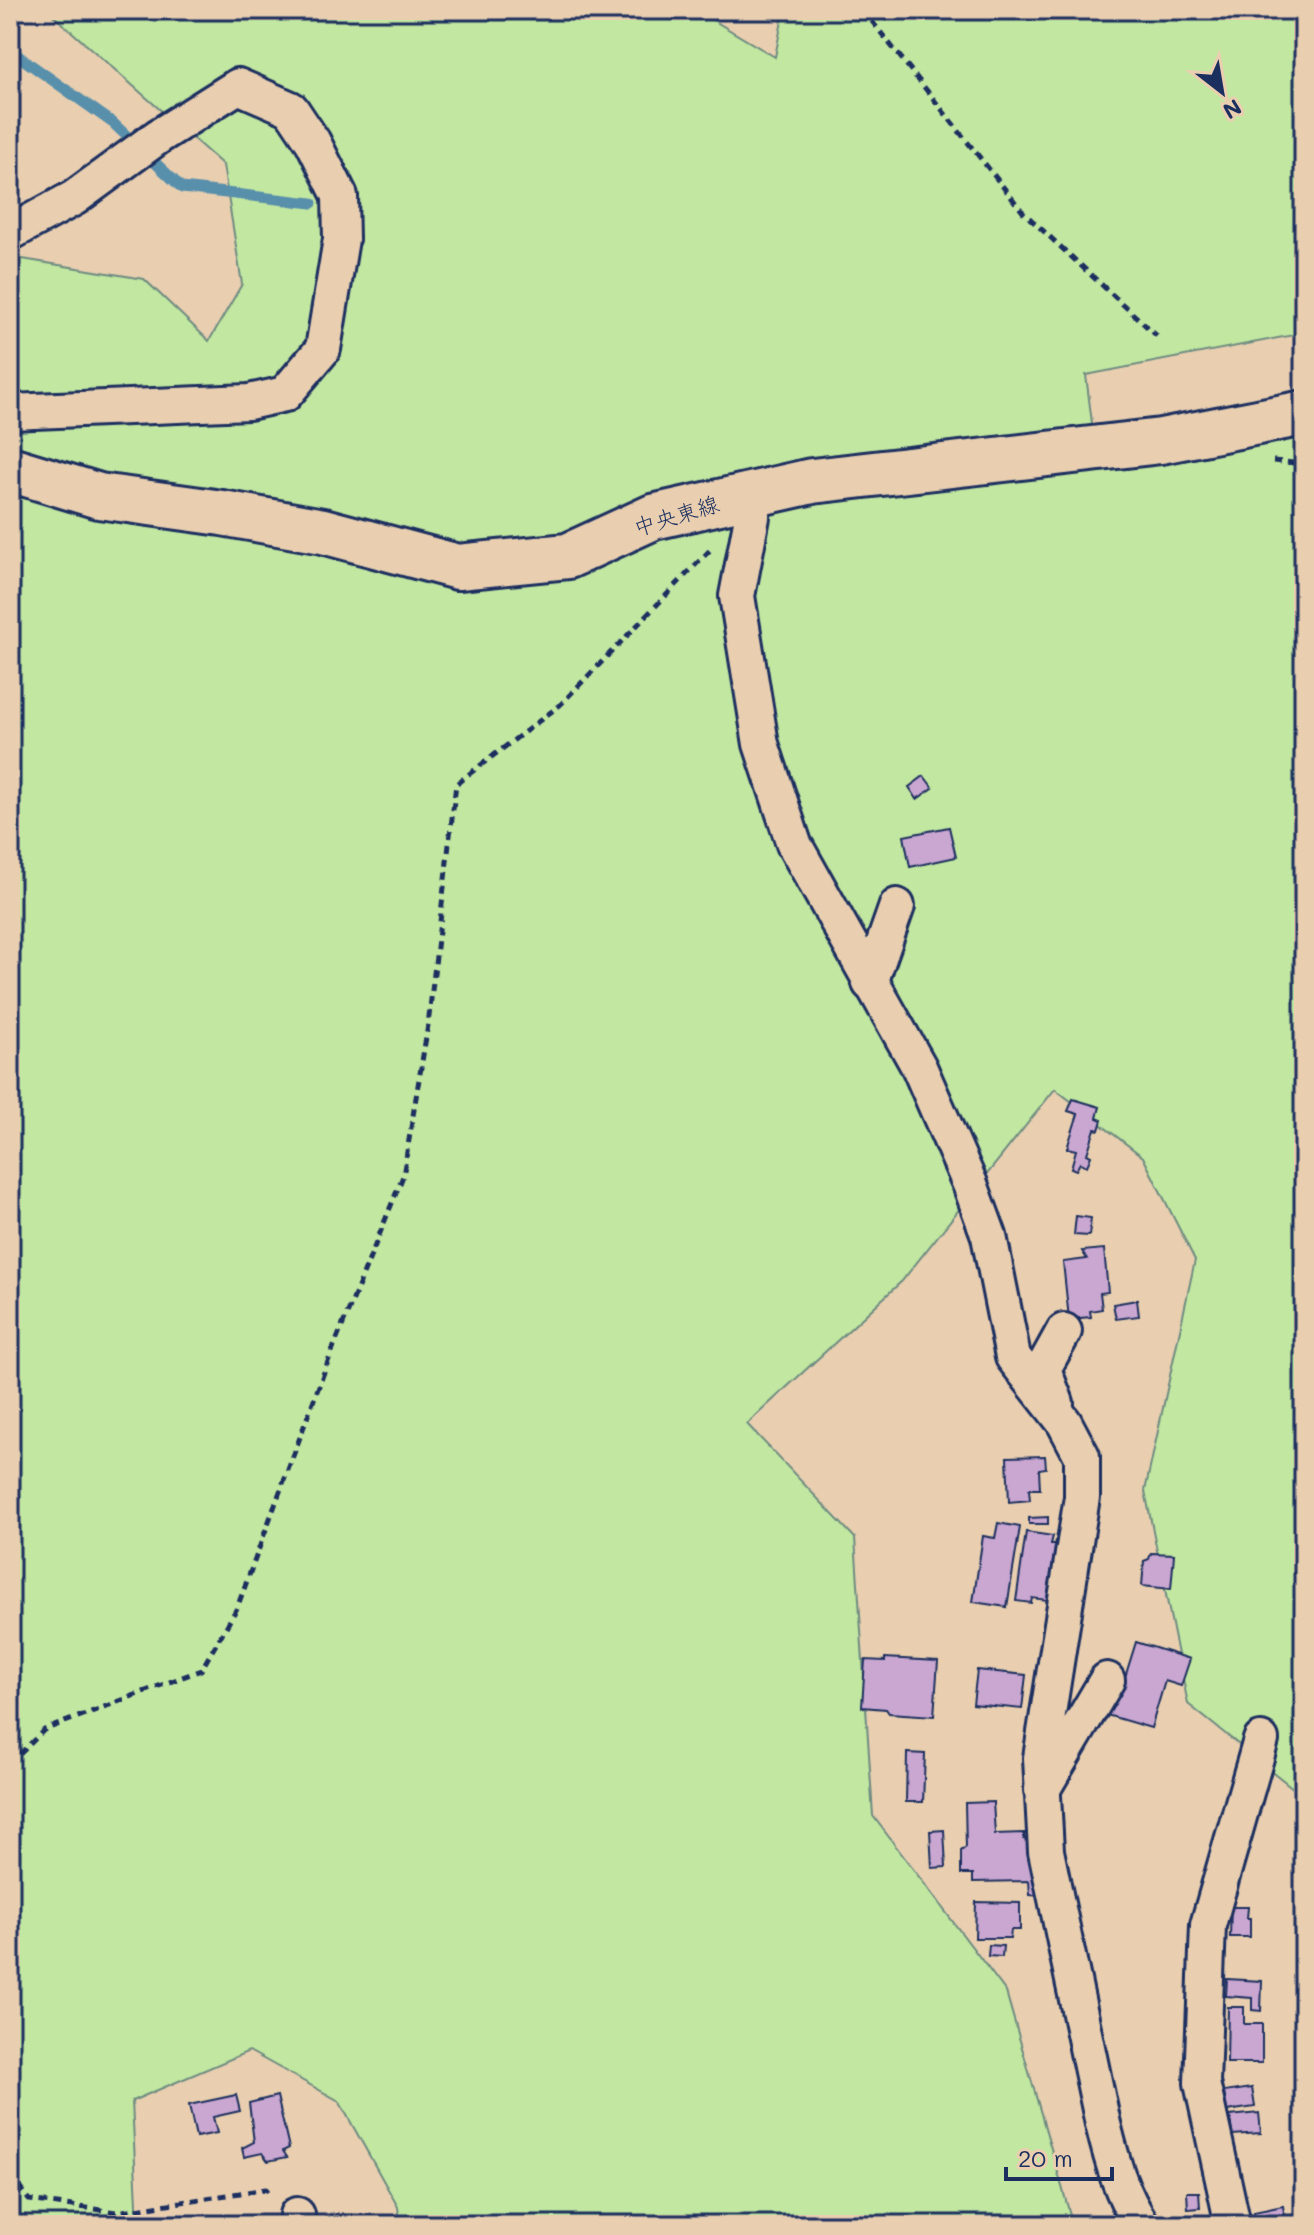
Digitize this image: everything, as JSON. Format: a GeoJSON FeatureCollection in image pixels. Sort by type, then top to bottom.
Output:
{"type":"FeatureCollection","features":[{"type":"Feature","properties":{"kind":"street"},"geometry":{"type":"LineString","coordinates":[[10,233],[74,198],[159,136],[238,86],[291,109],[313,142],[340,196],[341,239],[323,349],[285,394],[249,402],[10,412]]}},
{"type":"Feature","properties":{"kind":"street","name":"中央東線"},"geometry":{"type":"LineString","coordinates":[[10,469],[99,496],[323,531],[458,567],[568,556],[653,517],[812,481],[1161,441],[1304,413]]}},
{"type":"Feature","properties":{"kind":"street"},"geometry":{"type":"LineString","coordinates":[[758,492],[753,500],[737,596],[761,744],[794,844],[919,1067],[970,1184],[989,1236],[1013,1357],[1064,1422]]}},
{"type":"Feature","properties":{"kind":"street"},"geometry":{"type":"LineString","coordinates":[[870,983],[897,906]]}},
{"type":"Feature","properties":{"kind":"street"},"geometry":{"type":"LineString","coordinates":[[1064,1331],[1043,1369],[1064,1422],[1082,1456],[1082,1497],[1041,1758],[1046,1851],[1112,2162],[1126,2202],[1142,2225]]}},
{"type":"Feature","properties":{"kind":"street"},"geometry":{"type":"LineString","coordinates":[[1041,1791],[1107,1680]]}},
{"type":"Feature","properties":{"kind":"street"},"geometry":{"type":"LineString","coordinates":[[1233,2225],[1202,2083],[1208,1925],[1261,1740]]}},
{"type":"Feature","properties":{"kind":"path"},"geometry":{"type":"LineString","coordinates":[[863,10],[1023,212],[1157,336]]}},
{"type":"Feature","properties":{"kind":"path"},"geometry":{"type":"LineString","coordinates":[[10,1764],[44,1730],[201,1670],[209,1658],[237,1608],[327,1364],[403,1176],[428,1025],[456,784],[560,705],[715,544]]}},
{"type":"Feature","properties":{"kind":"path"},"geometry":{"type":"LineString","coordinates":[[10,2175],[29,2200],[116,2212],[266,2189],[297,2220]]}},
{"type":"Feature","properties":{"kind":"green space"},"geometry":{"type":"Polygon","coordinates":[[[47,10],[696,10],[775,57],[784,10],[1304,10],[1304,333],[1086,375],[1094,439],[1304,400],[1304,1797],[1188,1704],[1145,1491],[1195,1260],[1143,1157],[1055,1089],[902,1281],[747,1424],[855,1538],[873,1816],[1006,1992],[1073,2225],[400,2225],[398,2207],[339,2101],[249,2051],[132,2101],[138,2225],[10,2225],[10,257],[144,279],[209,341],[242,284],[223,165],[47,10]]]}},
{"type":"Feature","properties":{"kind":"building"},"geometry":{"type":"Polygon","coordinates":[[[924,776],[933,788],[917,799],[909,787],[924,776]]]}},
{"type":"Feature","properties":{"kind":"building"},"geometry":{"type":"Polygon","coordinates":[[[949,827],[956,857],[910,867],[904,836],[949,827]]]}},
{"type":"Feature","properties":{"kind":"building"},"geometry":{"type":"Polygon","coordinates":[[[1073,1099],[1100,1107],[1097,1118],[1102,1120],[1099,1130],[1095,1129],[1087,1154],[1091,1156],[1087,1166],[1080,1163],[1076,1170],[1071,1168],[1076,1150],[1067,1148],[1078,1114],[1068,1111],[1073,1099]]]}},
{"type":"Feature","properties":{"kind":"building"},"geometry":{"type":"Polygon","coordinates":[[[1076,1216],[1091,1218],[1089,1236],[1074,1235],[1076,1216]]]}},
{"type":"Feature","properties":{"kind":"building"},"geometry":{"type":"Polygon","coordinates":[[[1104,1249],[1108,1292],[1100,1293],[1102,1309],[1090,1311],[1091,1317],[1069,1319],[1063,1262],[1087,1259],[1082,1251],[1104,1249]]]}},
{"type":"Feature","properties":{"kind":"building"},"geometry":{"type":"Polygon","coordinates":[[[1137,1300],[1139,1316],[1116,1319],[1113,1304],[1137,1300]]]}},
{"type":"Feature","properties":{"kind":"building"},"geometry":{"type":"Polygon","coordinates":[[[1045,1456],[1046,1468],[1039,1469],[1040,1489],[1029,1489],[1030,1500],[1009,1502],[1007,1457],[1045,1456]]]}},
{"type":"Feature","properties":{"kind":"building"},"geometry":{"type":"Polygon","coordinates":[[[1048,1517],[1048,1524],[1029,1524],[1029,1518],[1048,1517]]]}},
{"type":"Feature","properties":{"kind":"building"},"geometry":{"type":"Polygon","coordinates":[[[998,1523],[1020,1527],[1007,1607],[973,1602],[983,1536],[995,1538],[998,1523]]]}},
{"type":"Feature","properties":{"kind":"building"},"geometry":{"type":"Polygon","coordinates":[[[1026,1532],[1053,1536],[1051,1544],[1056,1544],[1047,1600],[1032,1598],[1031,1603],[1016,1601],[1026,1532]]]}},
{"type":"Feature","properties":{"kind":"building"},"geometry":{"type":"Polygon","coordinates":[[[1151,1553],[1174,1554],[1171,1589],[1142,1586],[1144,1561],[1149,1559],[1151,1553]]]}},
{"type":"Feature","properties":{"kind":"building"},"geometry":{"type":"Polygon","coordinates":[[[1136,1642],[1190,1659],[1181,1686],[1165,1681],[1151,1728],[1103,1714],[1121,1690],[1136,1642]]]}},
{"type":"Feature","properties":{"kind":"building"},"geometry":{"type":"Polygon","coordinates":[[[885,1658],[938,1661],[934,1716],[889,1713],[886,1709],[862,1707],[865,1660],[885,1661],[885,1658]]]}},
{"type":"Feature","properties":{"kind":"building"},"geometry":{"type":"Polygon","coordinates":[[[977,1670],[1026,1675],[1022,1709],[973,1704],[977,1670]]]}},
{"type":"Feature","properties":{"kind":"building"},"geometry":{"type":"Polygon","coordinates":[[[907,1753],[925,1754],[923,1802],[906,1802],[907,1753]]]}},
{"type":"Feature","properties":{"kind":"building"},"geometry":{"type":"Polygon","coordinates":[[[993,1802],[995,1834],[1024,1833],[1024,1839],[1040,1839],[1041,1896],[1030,1895],[1029,1881],[973,1882],[973,1874],[961,1874],[961,1851],[966,1847],[965,1803],[993,1802]]]}},
{"type":"Feature","properties":{"kind":"building"},"geometry":{"type":"Polygon","coordinates":[[[944,1830],[946,1867],[932,1868],[930,1831],[944,1830]]]}},
{"type":"Feature","properties":{"kind":"building"},"geometry":{"type":"Polygon","coordinates":[[[976,1902],[1020,1903],[1020,1930],[1011,1930],[1010,1938],[975,1938],[976,1902]]]}},
{"type":"Feature","properties":{"kind":"building"},"geometry":{"type":"Polygon","coordinates":[[[1231,1907],[1248,1907],[1250,1937],[1230,1937],[1231,1907]]]}},
{"type":"Feature","properties":{"kind":"building"},"geometry":{"type":"Polygon","coordinates":[[[989,1945],[1003,1946],[1002,1957],[988,1956],[989,1945]]]}},
{"type":"Feature","properties":{"kind":"building"},"geometry":{"type":"Polygon","coordinates":[[[1227,1979],[1262,1981],[1261,2011],[1252,2010],[1252,1998],[1226,1996],[1227,1979]]]}},
{"type":"Feature","properties":{"kind":"building"},"geometry":{"type":"Polygon","coordinates":[[[1228,2007],[1244,2007],[1244,2024],[1262,2024],[1262,2063],[1227,2063],[1228,2007]]]}},
{"type":"Feature","properties":{"kind":"building"},"geometry":{"type":"Polygon","coordinates":[[[1252,2088],[1255,2107],[1227,2111],[1224,2092],[1252,2088]]]}},
{"type":"Feature","properties":{"kind":"building"},"geometry":{"type":"Polygon","coordinates":[[[236,2095],[240,2111],[213,2117],[217,2133],[196,2137],[189,2105],[236,2095]]]}},
{"type":"Feature","properties":{"kind":"building"},"geometry":{"type":"Polygon","coordinates":[[[277,2096],[289,2148],[283,2151],[287,2157],[268,2161],[262,2153],[244,2157],[242,2148],[254,2142],[249,2103],[277,2096]]]}},
{"type":"Feature","properties":{"kind":"building"},"geometry":{"type":"Polygon","coordinates":[[[1259,2113],[1261,2133],[1232,2135],[1230,2116],[1259,2113]]]}},
{"type":"Feature","properties":{"kind":"building"},"geometry":{"type":"Polygon","coordinates":[[[1187,2192],[1199,2192],[1200,2208],[1188,2209],[1187,2192]]]}},
{"type":"Feature","properties":{"kind":"building"},"geometry":{"type":"Polygon","coordinates":[[[1283,2206],[1286,2225],[1256,2225],[1254,2212],[1283,2206]]]}},
{"type":"Feature","properties":{"kind":"waterway"},"geometry":{"type":"LineString","coordinates":[[10,50],[113,123],[182,188],[312,203]]}}]}
